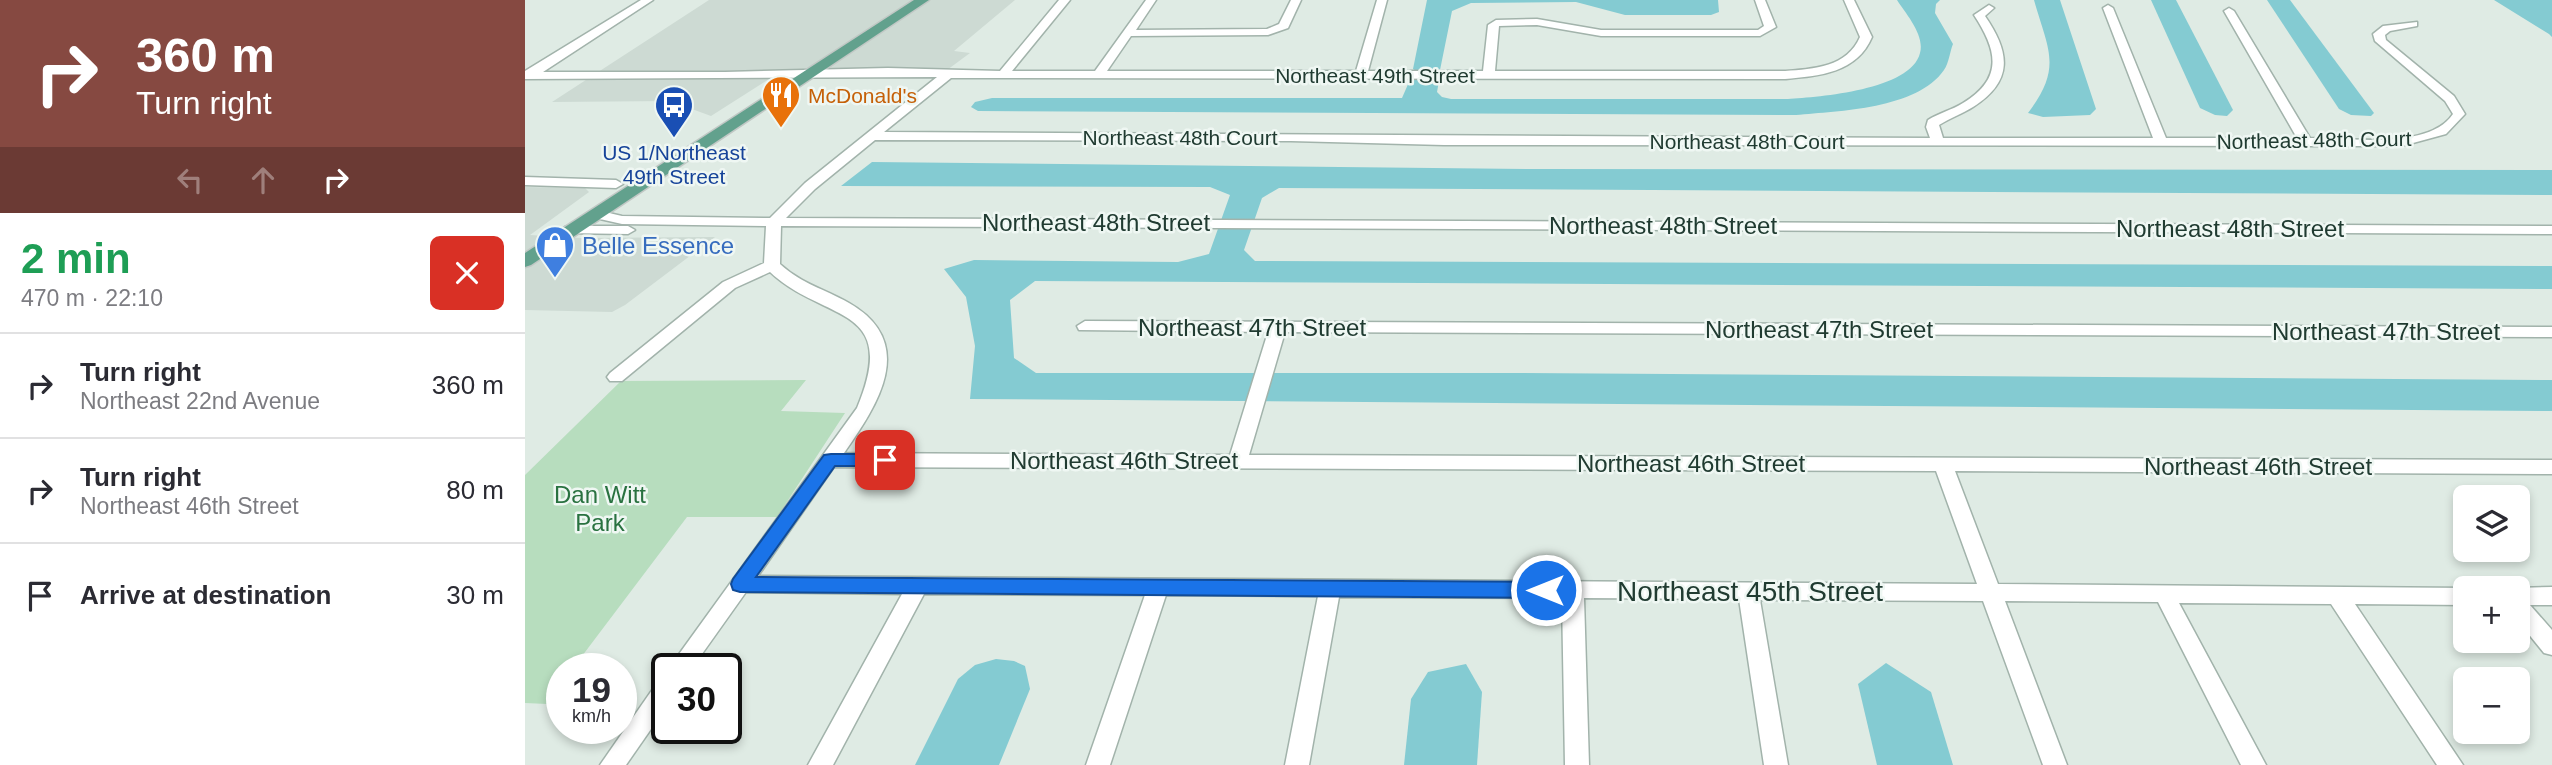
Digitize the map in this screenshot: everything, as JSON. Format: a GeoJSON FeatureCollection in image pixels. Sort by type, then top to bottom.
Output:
{"type":"FeatureCollection","features":[{"type":"Feature","properties":{"kind":"main road"},"geometry":{"type":"LineString","coordinates":[[525,261],[905,0]]}},
{"type":"Feature","properties":{"kind":"main road"},"geometry":{"type":"LineString","coordinates":[[525,243],[616,184],[923,0]]}},
{"type":"Feature","properties":{"kind":"main road"},"geometry":{"type":"LineString","coordinates":[[603,209],[618,192],[619,187],[616,184]]}},
{"type":"Feature","properties":{"kind":"street"},"geometry":{"type":"LineString","coordinates":[[526,76],[648,0]]}},
{"type":"Feature","properties":{"kind":"street"},"geometry":{"type":"LineString","coordinates":[[1003,74],[1065,0]]}},
{"type":"Feature","properties":{"kind":"street"},"geometry":{"type":"LineString","coordinates":[[1099,74],[1151,0]]}},
{"type":"Feature","properties":{"kind":"street"},"geometry":{"type":"LineString","coordinates":[[1128,33],[1256,32],[1276,29],[1287,22],[1296,0]]}},
{"type":"Feature","properties":{"kind":"street"},"geometry":{"type":"LineString","coordinates":[[1361,75],[1382,0]]}},
{"type":"Feature","properties":{"kind":"street"},"geometry":{"type":"LineString","coordinates":[[1489,75],[1493,25],[1496,23],[1537,22],[1601,33],[1767,31],[1770,27],[1760,0]]}},
{"type":"Feature","properties":{"kind":"street","name":"Northeast 49th Street"},"geometry":{"type":"LineString","coordinates":[[526,76],[928,80],[948,74],[1801,74],[1850,60],[1864,46],[1864,29],[1849,0]]}},
{"type":"Feature","properties":{"kind":"street"},"geometry":{"type":"LineString","coordinates":[[1939,142],[1932,127],[1933,123],[1978,98],[1999,70],[1998,44],[1979,15],[1989,8]]}},
{"type":"Feature","properties":{"kind":"street"},"geometry":{"type":"LineString","coordinates":[[2108,8],[2161,141]]}},
{"type":"Feature","properties":{"kind":"street"},"geometry":{"type":"LineString","coordinates":[[2229,11],[2306,142]]}},
{"type":"Feature","properties":{"kind":"street","name":"Northeast 48th Court"},"geometry":{"type":"LineString","coordinates":[[874,136],[1291,137],[1444,141],[2413,141],[2436,135],[2451,126],[2459,114],[2457,106],[2386,46],[2379,37],[2387,27],[2413,24]]}},
{"type":"Feature","properties":{"kind":"street"},"geometry":{"type":"LineString","coordinates":[[772,265],[774,222],[810,186],[948,74]]}},
{"type":"Feature","properties":{"kind":"street"},"geometry":{"type":"LineString","coordinates":[[525,181],[616,184]]}},
{"type":"Feature","properties":{"kind":"street","name":"Northeast 48th Street"},"geometry":{"type":"LineString","coordinates":[[603,209],[622,220],[774,222],[2552,229]]}},
{"type":"Feature","properties":{"kind":"street","name":"Northeast 48th Street"},"geometry":{"type":"LineString","coordinates":[[571,230],[696,230],[760,226],[774,222]]}},
{"type":"Feature","properties":{"kind":"street"},"geometry":{"type":"LineString","coordinates":[[616,377],[729,285],[772,265]]}},
{"type":"Feature","properties":{"kind":"street"},"geometry":{"type":"LineString","coordinates":[[691,653],[865,410],[880,370],[877,347],[870,331],[859,317],[844,307],[796,286],[772,265]]}},
{"type":"Feature","properties":{"kind":"street","name":"Northeast 47th Street"},"geometry":{"type":"LineString","coordinates":[[1085,326],[2552,332]]}},
{"type":"Feature","properties":{"kind":"street"},"geometry":{"type":"LineString","coordinates":[[1238,461],[1278,327]]}},
{"type":"Feature","properties":{"kind":"street","name":"Northeast 46th Street"},"geometry":{"type":"LineString","coordinates":[[831,460],[2552,467]]}},
{"type":"Feature","properties":{"kind":"street"},"geometry":{"type":"LineString","coordinates":[[1943,464],[2055,765]]}},
{"type":"Feature","properties":{"kind":"street","name":"Northeast 45th Street"},"geometry":{"type":"LineString","coordinates":[[740,584],[2453,596]]}},
{"type":"Feature","properties":{"kind":"street"},"geometry":{"type":"LineString","coordinates":[[820,765],[917,586]]}},
{"type":"Feature","properties":{"kind":"street"},"geometry":{"type":"LineString","coordinates":[[1098,765],[1159,588]]}},
{"type":"Feature","properties":{"kind":"street"},"geometry":{"type":"LineString","coordinates":[[1297,765],[1330,588]]}},
{"type":"Feature","properties":{"kind":"street"},"geometry":{"type":"LineString","coordinates":[[1573,590],[1577,765]]}},
{"type":"Feature","properties":{"kind":"street"},"geometry":{"type":"LineString","coordinates":[[1748,591],[1776,765]]}},
{"type":"Feature","properties":{"kind":"street"},"geometry":{"type":"LineString","coordinates":[[2164,594],[2254,765]]}},
{"type":"Feature","properties":{"kind":"street"},"geometry":{"type":"LineString","coordinates":[[2337,595],[2451,765]]}},
{"type":"Feature","properties":{"kind":"street"},"geometry":{"type":"LineString","coordinates":[[2530,596],[2552,596]]}},
{"type":"Feature","properties":{"kind":"street"},"geometry":{"type":"LineString","coordinates":[[2530,619],[2552,646]]}},
{"type":"Feature","properties":{"kind":"street"},"geometry":{"type":"LineString","coordinates":[[612,765],[651,710]]}},
{"type":"Feature","properties":{"kind":"shaded area"},"geometry":{"type":"Polygon","coordinates":[[[709,0],[1015,0],[954,51],[970,53],[947,70],[783,70],[711,116],[670,101],[552,102],[709,0]]]}},
{"type":"Feature","properties":{"kind":"shaded area"},"geometry":{"type":"Polygon","coordinates":[[[525,187],[585,188],[589,192],[530,235],[581,238],[715,237],[612,312],[525,310],[525,187]]]}},
{"type":"Feature","properties":{"kind":"green space","name":"Dan Witt Park"},"geometry":{"type":"Polygon","coordinates":[[[806,380],[781,411],[845,413],[777,517],[687,517],[584,653],[546,653],[546,704],[525,703],[525,475],[621,381],[806,380]]]}},
{"type":"Feature","properties":{"kind":"water"},"geometry":{"type":"Polygon","coordinates":[[[1427,0],[1718,0],[1719,12],[1711,15],[1625,15],[1576,2],[1471,3],[1452,11],[1440,70],[1434,78],[1439,81],[1437,92],[1442,97],[1451,99],[1788,99],[1862,89],[1900,76],[1913,66],[1920,53],[1917,32],[1897,0],[1940,0],[1936,4],[1935,13],[1953,44],[1944,70],[1932,83],[1916,93],[1876,106],[1796,115],[978,111],[971,107],[975,102],[992,98],[1402,98],[1409,82],[1415,79],[1416,71],[1413,69],[1427,0]]]}},
{"type":"Feature","properties":{"kind":"water"},"geometry":{"type":"Polygon","coordinates":[[[2034,0],[2060,0],[2096,109],[2090,115],[2043,117],[2028,113],[2046,83],[2049,70],[2047,46],[2034,0]]]}},
{"type":"Feature","properties":{"kind":"water"},"geometry":{"type":"Polygon","coordinates":[[[2151,0],[2176,0],[2233,110],[2227,116],[2215,115],[2200,108],[2151,0]]]}},
{"type":"Feature","properties":{"kind":"water"},"geometry":{"type":"Polygon","coordinates":[[[2267,0],[2290,0],[2374,113],[2371,116],[2351,115],[2339,109],[2267,0]]]}},
{"type":"Feature","properties":{"kind":"water"},"geometry":{"type":"Polygon","coordinates":[[[2494,0],[2552,0],[2552,37],[2549,34],[2494,0]]]}},
{"type":"Feature","properties":{"kind":"water"},"geometry":{"type":"Polygon","coordinates":[[[872,162],[1530,169],[2552,170],[2552,195],[1279,188],[1262,198],[1244,250],[1255,261],[2552,266],[2552,289],[1035,281],[1010,300],[1014,358],[1036,373],[1514,373],[2552,380],[2552,411],[970,399],[975,346],[966,297],[944,269],[974,260],[1178,262],[1209,254],[1230,195],[1210,187],[841,186],[872,162]]]}},
{"type":"Feature","properties":{"kind":"water"},"geometry":{"type":"Polygon","coordinates":[[[996,659],[1014,661],[1025,666],[1030,689],[999,765],[915,765],[958,679],[975,665],[996,659]]]}},
{"type":"Feature","properties":{"kind":"water"},"geometry":{"type":"Polygon","coordinates":[[[1886,663],[1931,692],[1953,765],[1877,765],[1858,684],[1886,663]]]}},
{"type":"Feature","properties":{"kind":"water"},"geometry":{"type":"Polygon","coordinates":[[[1466,664],[1482,692],[1477,765],[1404,765],[1411,699],[1428,672],[1466,664]]]}},
{"type":"Feature","properties":{"kind":"place","name":"McDonald's"},"geometry":{"type":"Point","coordinates":[781,129]}},
{"type":"Feature","properties":{"kind":"place","name":"US 1/Northeast 49th Street"},"geometry":{"type":"Point","coordinates":[674,139]}},
{"type":"Feature","properties":{"kind":"place","name":"Belle Essence"},"geometry":{"type":"Point","coordinates":[555,279]}},
{"type":"Feature","properties":{"kind":"route"},"geometry":{"type":"LineString","coordinates":[[885,460],[831,460],[740,584],[1546,590]]}}]}
